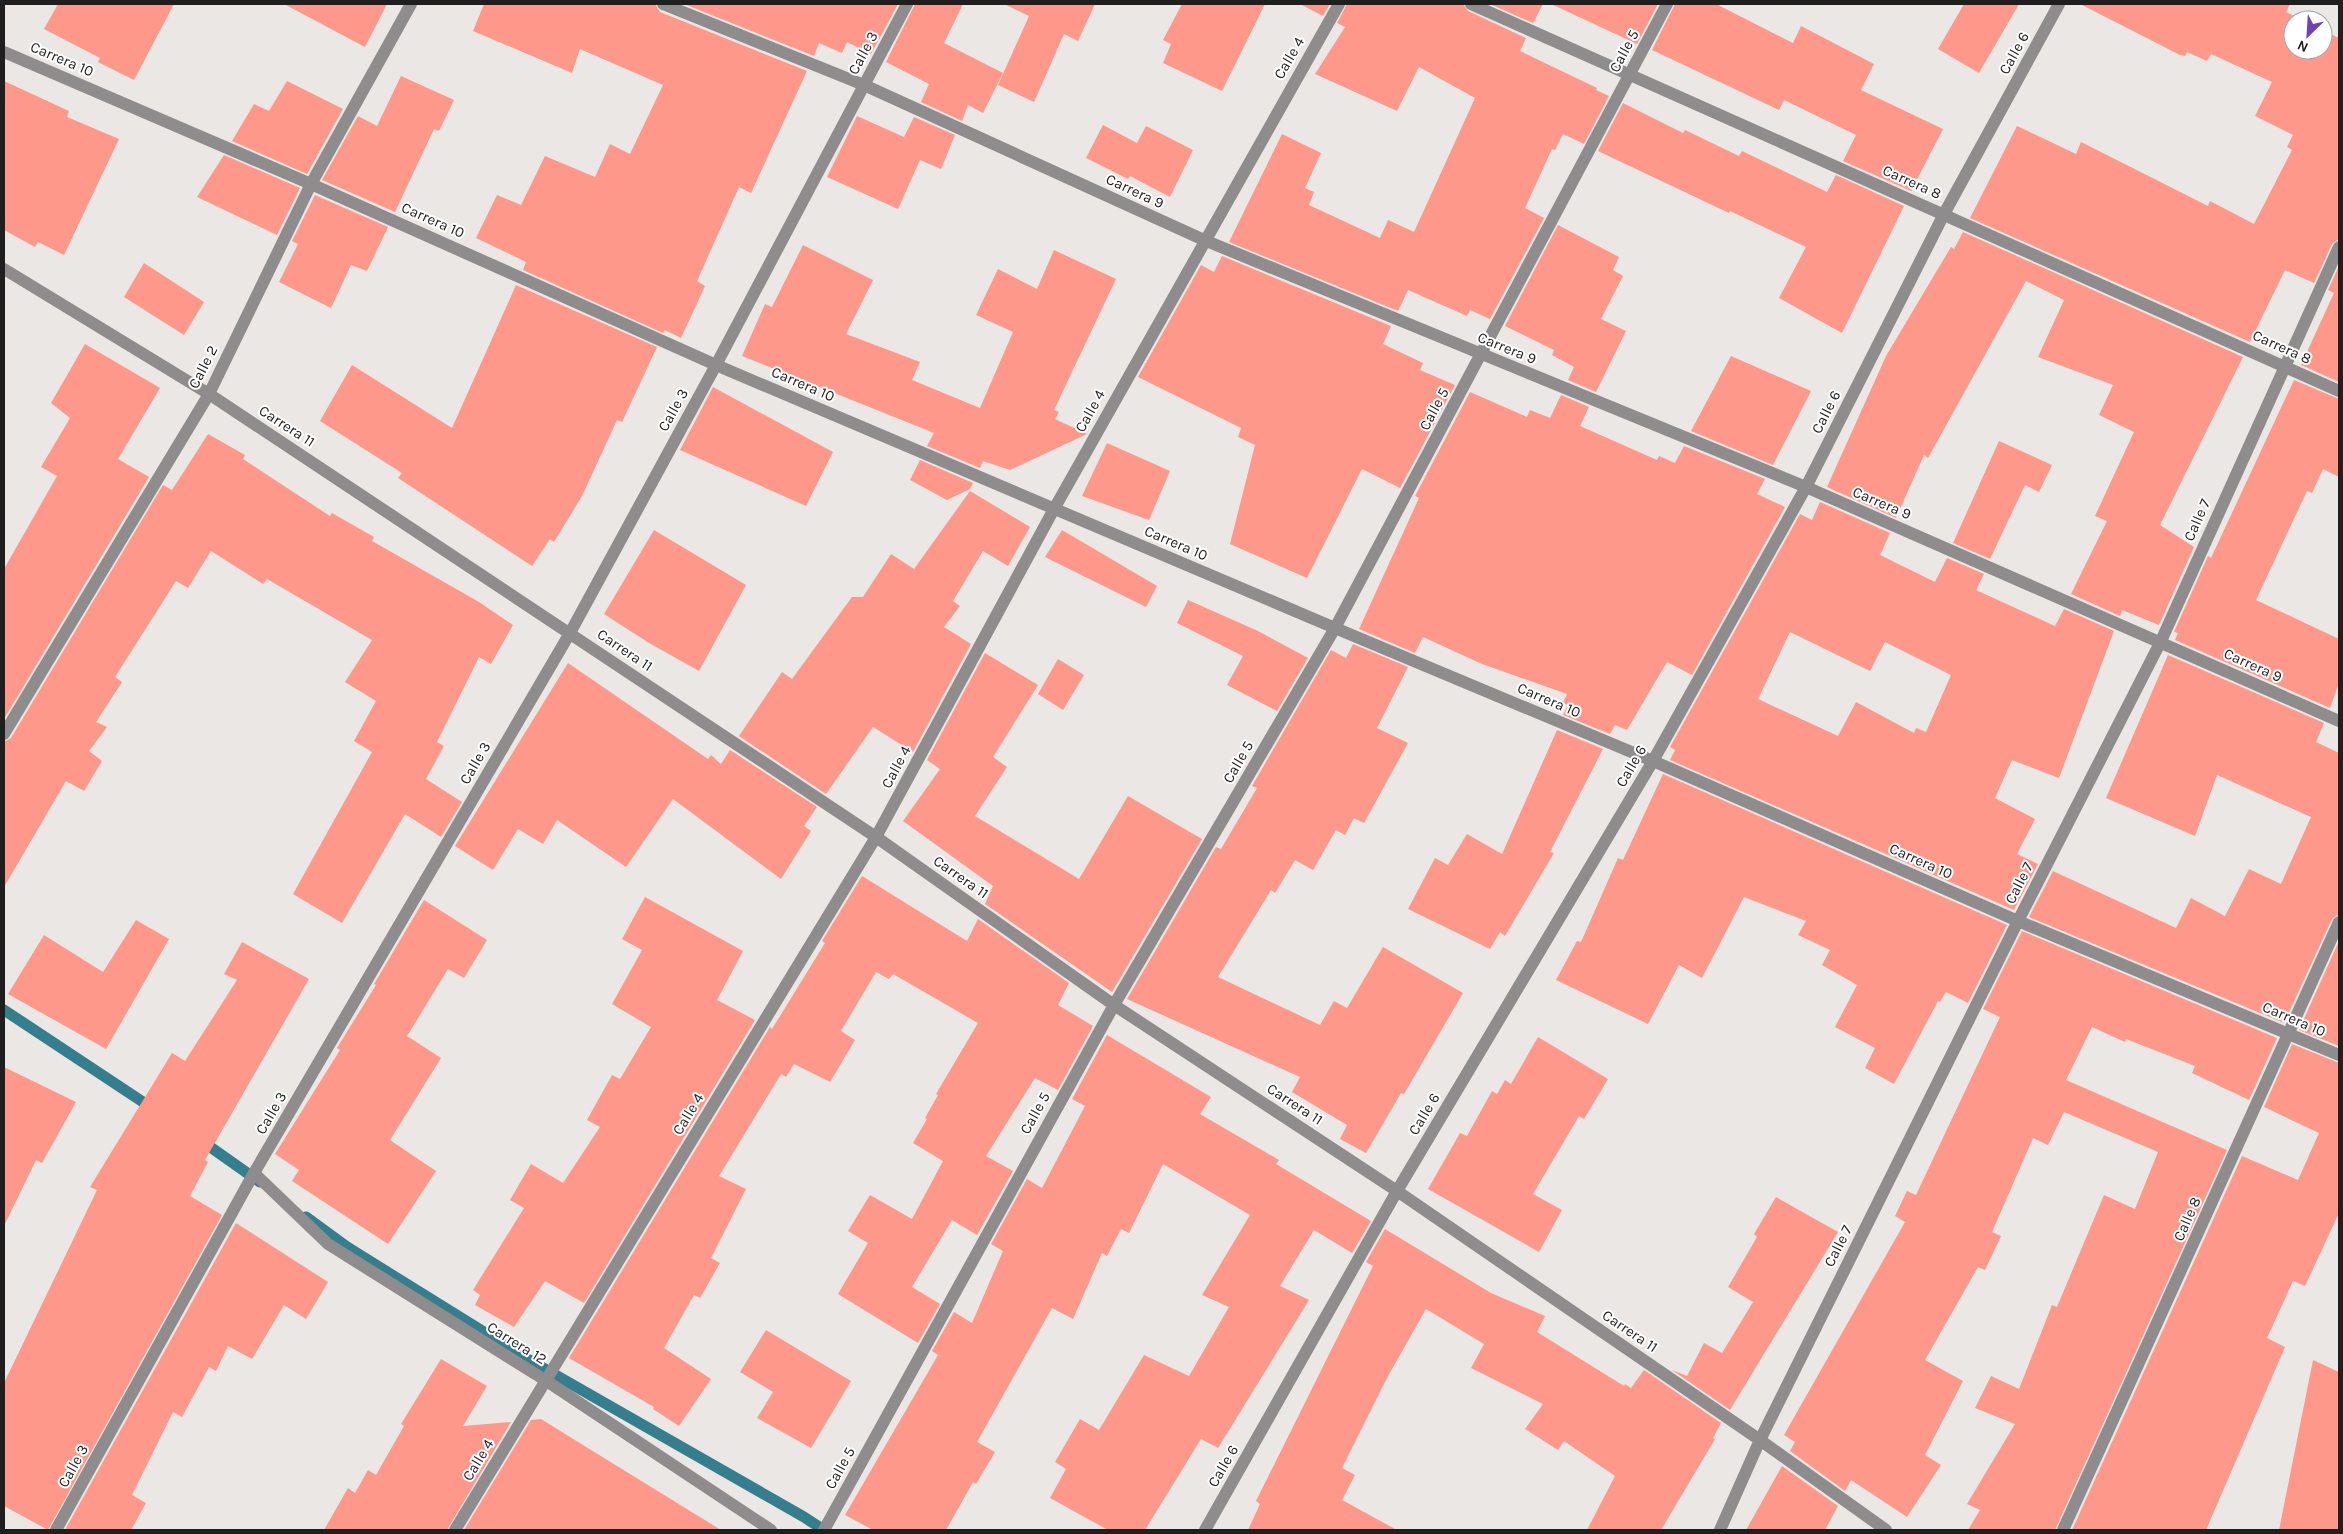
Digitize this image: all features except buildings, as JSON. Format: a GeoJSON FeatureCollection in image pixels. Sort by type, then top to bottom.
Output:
{"type":"FeatureCollection","features":[{"type":"Feature","properties":{"kind":"street","name":"Calle 2"},"geometry":{"type":"LineString","coordinates":[[4,734],[209,394],[311,184],[411,4]]}},
{"type":"Feature","properties":{"kind":"street","name":"Carrera 9"},"geometry":{"type":"LineString","coordinates":[[664,4],[864,85],[1204,240],[1806,487],[2161,641],[2339,721]]}},
{"type":"Feature","properties":{"kind":"street","name":"Calle 3"},"geometry":{"type":"LineString","coordinates":[[56,1530],[254,1174],[570,633],[716,364],[907,4]]}},
{"type":"Feature","properties":{"kind":"street","name":"Calle 4"},"geometry":{"type":"LineString","coordinates":[[455,1530],[876,837],[1054,509],[1204,240],[1339,4]]}},
{"type":"Feature","properties":{"kind":"street","name":"Carrera 8"},"geometry":{"type":"LineString","coordinates":[[1471,4],[2339,391]]}},
{"type":"Feature","properties":{"kind":"street","name":"Calle 5"},"geometry":{"type":"LineString","coordinates":[[824,1530],[1114,1005],[1335,628],[1667,4]]}},
{"type":"Feature","properties":{"kind":"street","name":"Calle 6"},"geometry":{"type":"LineString","coordinates":[[1205,1530],[1397,1191],[1653,761],[1806,487],[1944,214],[2059,4]]}},
{"type":"Feature","properties":{"kind":"street","name":"Carrera 10"},"geometry":{"type":"LineString","coordinates":[[4,52],[311,184],[716,364],[1054,509],[1653,761],[2018,921],[2339,1055]]}},
{"type":"Feature","properties":{"kind":"street","name":"Calle 7"},"geometry":{"type":"LineString","coordinates":[[1720,1530],[1760,1440],[2018,921],[2161,641],[2339,247]]}},
{"type":"Feature","properties":{"kind":"street","name":"Carrera 11"},"geometry":{"type":"LineString","coordinates":[[4,269],[209,394],[876,837],[1114,1005],[1397,1191],[1760,1440],[1886,1530]]}},
{"type":"Feature","properties":{"kind":"street","name":"Calle 8"},"geometry":{"type":"LineString","coordinates":[[2064,1530],[2339,922]]}},
{"type":"Feature","properties":{"kind":"street","name":"Carrera 12"},"geometry":{"type":"LineString","coordinates":[[254,1174],[328,1244],[545,1380],[771,1530]]}},
{"type":"Feature","properties":{"kind":"waterway"},"geometry":{"type":"LineString","coordinates":[[4,1010],[155,1110]]}},
{"type":"Feature","properties":{"kind":"waterway"},"geometry":{"type":"LineString","coordinates":[[199,1139],[260,1182]]}},
{"type":"Feature","properties":{"kind":"waterway"},"geometry":{"type":"LineString","coordinates":[[306,1217],[347,1247],[524,1357],[824,1530]]}}]}
